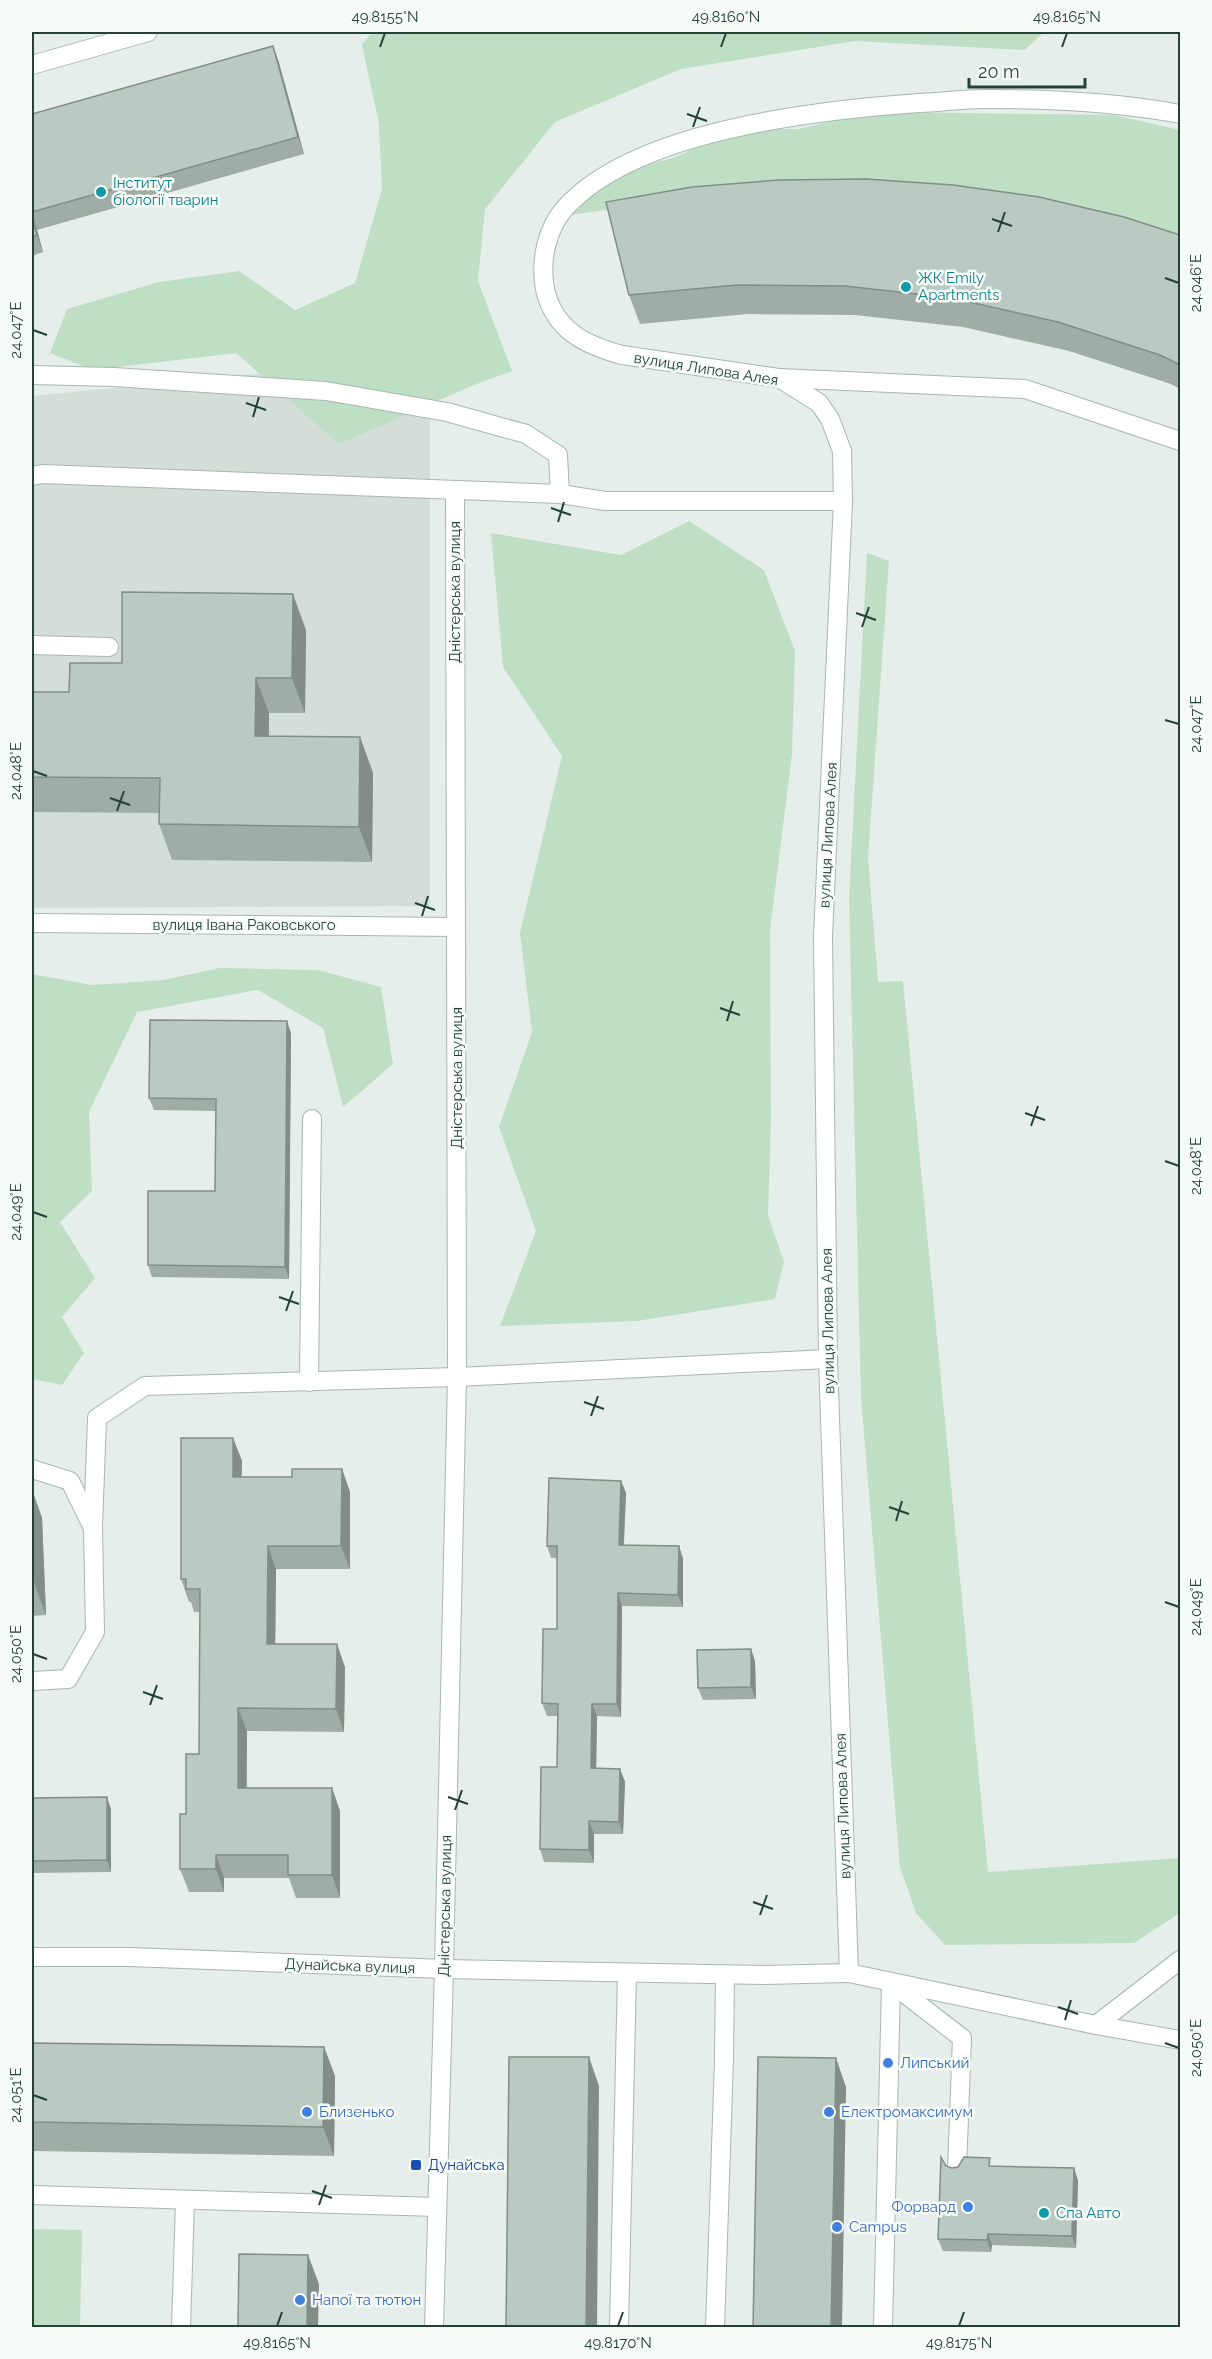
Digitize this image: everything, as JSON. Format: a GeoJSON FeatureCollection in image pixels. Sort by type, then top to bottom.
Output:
{"type":"FeatureCollection","features":[{"type":"Feature","properties":{"kind":"street"},"geometry":{"type":"LineString","coordinates":[[32,65],[148,32]]}},
{"type":"Feature","properties":{"kind":"street","name":"вулиця Липова Алея"},"geometry":{"type":"LineString","coordinates":[[849,1973],[828,1359],[823,936],[843,501],[842,451],[830,419],[819,403],[779,378],[622,355],[578,340],[553,314],[545,289],[543,256],[551,232],[564,209],[599,180],[649,154],[724,130],[851,108],[985,99],[1130,104],[1180,114]]}},
{"type":"Feature","properties":{"kind":"street"},"geometry":{"type":"LineString","coordinates":[[32,375],[114,377],[326,391],[447,412],[526,434],[558,455],[560,494]]}},
{"type":"Feature","properties":{"kind":"street"},"geometry":{"type":"LineString","coordinates":[[779,378],[1025,389],[1180,441]]}},
{"type":"Feature","properties":{"kind":"street"},"geometry":{"type":"LineString","coordinates":[[32,476],[43,474],[560,494],[605,501],[843,501]]}},
{"type":"Feature","properties":{"kind":"street","name":"Дністерська вулиця"},"geometry":{"type":"LineString","coordinates":[[434,2328],[457,1377],[455,490]]}},
{"type":"Feature","properties":{"kind":"street"},"geometry":{"type":"LineString","coordinates":[[32,645],[109,647]]}},
{"type":"Feature","properties":{"kind":"street","name":"вулиця Івана Раковського"},"geometry":{"type":"LineString","coordinates":[[32,923],[456,927]]}},
{"type":"Feature","properties":{"kind":"street"},"geometry":{"type":"LineString","coordinates":[[309,1382],[312,1119]]}},
{"type":"Feature","properties":{"kind":"street"},"geometry":{"type":"LineString","coordinates":[[32,1681],[68,1679],[96,1632],[93,1528],[97,1418],[145,1386],[457,1377],[828,1359]]}},
{"type":"Feature","properties":{"kind":"street"},"geometry":{"type":"LineString","coordinates":[[32,1469],[70,1481],[93,1528]]}},
{"type":"Feature","properties":{"kind":"street","name":"Дунайська вулиця"},"geometry":{"type":"LineString","coordinates":[[32,1957],[129,1957],[444,1970],[764,1975],[849,1973]]}},
{"type":"Feature","properties":{"kind":"street"},"geometry":{"type":"LineString","coordinates":[[1096,2025],[1180,1960]]}},
{"type":"Feature","properties":{"kind":"street"},"geometry":{"type":"LineString","coordinates":[[619,2328],[627,1973]]}},
{"type":"Feature","properties":{"kind":"street"},"geometry":{"type":"LineString","coordinates":[[849,1973],[1096,2025],[1180,2040]]}},
{"type":"Feature","properties":{"kind":"street"},"geometry":{"type":"LineString","coordinates":[[715,2328],[725,1974]]}},
{"type":"Feature","properties":{"kind":"street"},"geometry":{"type":"LineString","coordinates":[[891,1983],[962,2038],[957,2169]]}},
{"type":"Feature","properties":{"kind":"street"},"geometry":{"type":"LineString","coordinates":[[883,2328],[891,1983]]}},
{"type":"Feature","properties":{"kind":"street"},"geometry":{"type":"LineString","coordinates":[[32,2195],[436,2207]]}},
{"type":"Feature","properties":{"kind":"street"},"geometry":{"type":"LineString","coordinates":[[181,2328],[185,2201]]}},
{"type":"Feature","properties":{"kind":"shaded area"},"geometry":{"type":"Polygon","coordinates":[[[430,357],[430,906],[32,908],[32,396],[430,357]]]}},
{"type":"Feature","properties":{"kind":"green space"},"geometry":{"type":"Polygon","coordinates":[[[372,32],[1044,32],[1025,50],[855,41],[681,69],[555,122],[485,209],[478,281],[512,371],[474,385],[339,444],[236,353],[93,370],[50,353],[67,309],[159,282],[239,271],[295,310],[355,283],[382,189],[379,124],[362,45],[372,32]]]}},
{"type":"Feature","properties":{"kind":"green space"},"geometry":{"type":"Polygon","coordinates":[[[891,112],[1114,115],[1180,130],[1180,269],[741,193],[568,215],[587,195],[640,166],[673,158],[718,138],[757,129],[798,129],[847,118],[891,112]]]}},
{"type":"Feature","properties":{"kind":"green space"},"geometry":{"type":"Polygon","coordinates":[[[689,521],[764,570],[795,651],[792,754],[770,930],[771,1119],[768,1215],[784,1262],[775,1299],[637,1321],[500,1326],[536,1231],[499,1127],[532,1032],[520,933],[562,756],[503,667],[491,533],[621,555],[689,521]]]}},
{"type":"Feature","properties":{"kind":"green space"},"geometry":{"type":"Polygon","coordinates":[[[867,553],[889,561],[868,857],[878,982],[903,981],[988,1872],[1180,1858],[1180,1913],[1134,1943],[945,1945],[916,1913],[900,1867],[861,1398],[849,898],[867,553]]]}},
{"type":"Feature","properties":{"kind":"green space"},"geometry":{"type":"Polygon","coordinates":[[[220,968],[318,970],[381,987],[393,1064],[343,1107],[323,1028],[258,990],[137,1012],[89,1112],[92,1191],[60,1222],[95,1278],[62,1317],[84,1353],[62,1385],[32,1379],[32,974],[92,985],[163,980],[220,968]]]}},
{"type":"Feature","properties":{"kind":"green space"},"geometry":{"type":"Polygon","coordinates":[[[32,2229],[82,2230],[80,2327],[32,2327],[32,2229]]]}},
{"type":"Feature","properties":{"kind":"building","name":"Інститут біології тварин"},"geometry":{"type":"Polygon","coordinates":[[[273,46],[298,137],[32,212],[32,114],[273,46]]]}},
{"type":"Feature","properties":{"kind":"building","name":"ЖК Emily Apartments"},"geometry":{"type":"Polygon","coordinates":[[[866,179],[953,185],[1039,197],[1124,217],[1180,235],[1180,365],[1160,355],[1058,322],[952,298],[845,286],[737,285],[629,295],[606,202],[692,187],[779,180],[866,179]]]}},
{"type":"Feature","properties":{"kind":"building"},"geometry":{"type":"Polygon","coordinates":[[[32,216],[37,235],[32,237],[32,216]]]}},
{"type":"Feature","properties":{"kind":"building"},"geometry":{"type":"Polygon","coordinates":[[[122,592],[293,594],[292,678],[256,678],[255,736],[360,737],[359,827],[159,824],[160,778],[32,777],[32,692],[69,692],[70,663],[122,663],[122,592]]]}},
{"type":"Feature","properties":{"kind":"building"},"geometry":{"type":"Polygon","coordinates":[[[150,1020],[287,1021],[285,1267],[148,1265],[148,1191],[215,1191],[216,1099],[149,1098],[150,1020]]]}},
{"type":"Feature","properties":{"kind":"building"},"geometry":{"type":"Polygon","coordinates":[[[181,1438],[233,1438],[233,1477],[292,1477],[292,1469],[342,1469],[341,1546],[268,1546],[267,1644],[337,1644],[336,1709],[238,1708],[238,1788],[332,1788],[332,1875],[288,1875],[288,1855],[216,1855],[216,1869],[180,1869],[180,1814],[186,1814],[186,1754],[199,1754],[200,1589],[186,1589],[186,1579],[181,1579],[181,1438]]]}},
{"type":"Feature","properties":{"kind":"building"},"geometry":{"type":"Polygon","coordinates":[[[549,1478],[621,1481],[619,1545],[679,1546],[678,1595],[618,1593],[617,1704],[592,1704],[591,1768],[620,1769],[619,1822],[589,1821],[589,1850],[540,1849],[541,1767],[557,1767],[558,1704],[542,1703],[543,1629],[557,1629],[557,1546],[547,1546],[549,1478]]]}},
{"type":"Feature","properties":{"kind":"building"},"geometry":{"type":"Polygon","coordinates":[[[751,1649],[751,1687],[698,1688],[697,1650],[751,1649]]]}},
{"type":"Feature","properties":{"kind":"building"},"geometry":{"type":"Polygon","coordinates":[[[107,1797],[107,1860],[32,1861],[32,1798],[107,1797]]]}},
{"type":"Feature","properties":{"kind":"building"},"geometry":{"type":"Polygon","coordinates":[[[32,2043],[324,2047],[323,2127],[32,2122],[32,2043]]]}},
{"type":"Feature","properties":{"kind":"building"},"geometry":{"type":"Polygon","coordinates":[[[509,2057],[589,2057],[586,2328],[506,2328],[509,2057]]]}},
{"type":"Feature","properties":{"kind":"building"},"geometry":{"type":"Polygon","coordinates":[[[758,2057],[836,2058],[831,2328],[753,2328],[758,2057]]]}},
{"type":"Feature","properties":{"kind":"building"},"geometry":{"type":"Polygon","coordinates":[[[941,2157],[946,2166],[952,2168],[958,2167],[964,2157],[990,2158],[989,2166],[1074,2168],[1072,2236],[988,2234],[987,2240],[938,2239],[941,2157]]]}},
{"type":"Feature","properties":{"kind":"building"},"geometry":{"type":"Polygon","coordinates":[[[239,2254],[308,2255],[307,2328],[238,2328],[239,2254]]]}},
{"type":"Feature","properties":{"kind":"place","name":"Інститут біології тварин"},"geometry":{"type":"Point","coordinates":[101,192]}},
{"type":"Feature","properties":{"kind":"place","name":"ЖК Emily Apartments"},"geometry":{"type":"Point","coordinates":[906,287]}},
{"type":"Feature","properties":{"kind":"place","name":"Липський"},"geometry":{"type":"Point","coordinates":[888,2063]}},
{"type":"Feature","properties":{"kind":"place","name":"Близенько"},"geometry":{"type":"Point","coordinates":[307,2112]}},
{"type":"Feature","properties":{"kind":"place","name":"Електромаксимум"},"geometry":{"type":"Point","coordinates":[829,2112]}},
{"type":"Feature","properties":{"kind":"place","name":"Дунайська"},"geometry":{"type":"Point","coordinates":[416,2165]}},
{"type":"Feature","properties":{"kind":"place","name":"Форвард"},"geometry":{"type":"Point","coordinates":[968,2207]}},
{"type":"Feature","properties":{"kind":"place","name":"Спа Авто"},"geometry":{"type":"Point","coordinates":[1044,2213]}},
{"type":"Feature","properties":{"kind":"place","name":"Campus"},"geometry":{"type":"Point","coordinates":[837,2227]}},
{"type":"Feature","properties":{"kind":"place","name":"Напої та тютюн"},"geometry":{"type":"Point","coordinates":[300,2300]}}]}
